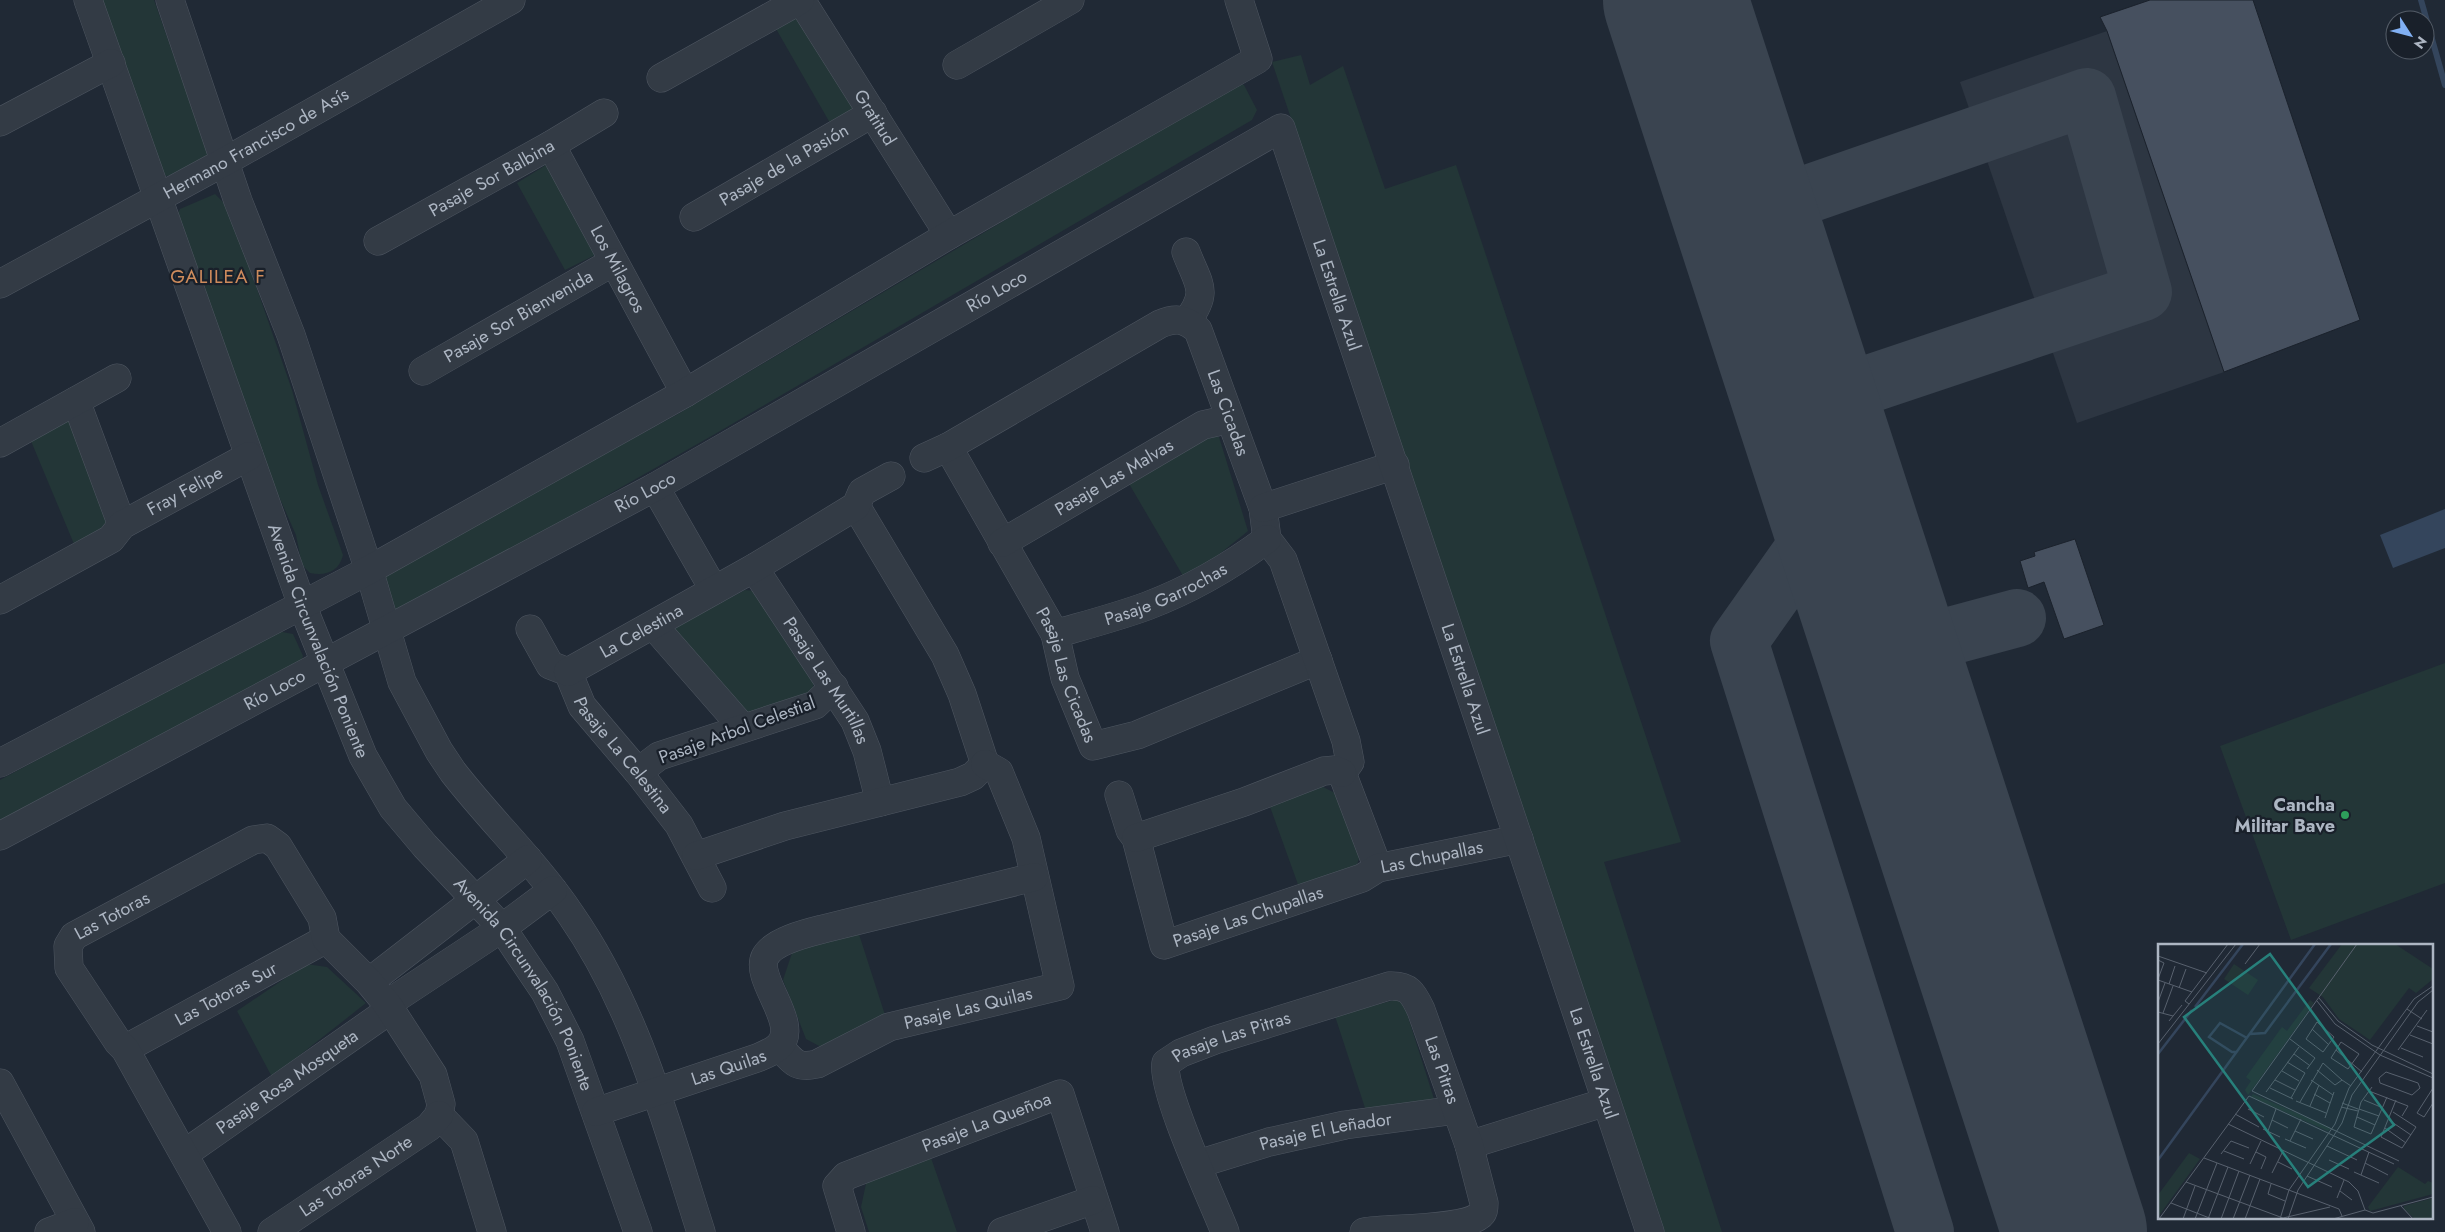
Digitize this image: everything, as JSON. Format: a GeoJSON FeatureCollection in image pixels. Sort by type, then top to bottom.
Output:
{"type":"FeatureCollection","features":[{"type":"Feature","properties":{"kind":"street","name":"Avenida Circunvalación Poniente"},"geometry":{"type":"LineString","coordinates":[[88,0],[156,199],[302,605],[363,756],[393,808],[502,928],[545,992],[570,1041],[638,1232]]}},
{"type":"Feature","properties":{"kind":"street"},"geometry":{"type":"LineString","coordinates":[[170,0],[224,162],[291,335],[369,570],[402,682],[439,751],[473,798],[553,890],[584,935],[614,988],[635,1034],[656,1092],[700,1232]]}},
{"type":"Feature","properties":{"kind":"street"},"geometry":{"type":"LineString","coordinates":[[661,78],[801,0]]}},
{"type":"Feature","properties":{"kind":"street","name":"Gratitud"},"geometry":{"type":"LineString","coordinates":[[801,0],[949,235]]}},
{"type":"Feature","properties":{"kind":"street"},"geometry":{"type":"LineString","coordinates":[[957,65],[1070,0]]}},
{"type":"Feature","properties":{"kind":"street"},"geometry":{"type":"LineString","coordinates":[[0,763],[369,570],[685,394],[949,235],[1258,59],[1239,0]]}},
{"type":"Feature","properties":{"kind":"street","name":"Hermano Francisco de Asís"},"geometry":{"type":"LineString","coordinates":[[0,284],[224,162],[507,1]]}},
{"type":"Feature","properties":{"kind":"street"},"geometry":{"type":"LineString","coordinates":[[0,122],[111,63]]}},
{"type":"Feature","properties":{"kind":"street","name":"Pasaje Sor Balbina"},"geometry":{"type":"LineString","coordinates":[[378,241],[552,145],[604,113]]}},
{"type":"Feature","properties":{"kind":"street","name":"Pasaje de la Pasión"},"geometry":{"type":"LineString","coordinates":[[694,217],[873,113]]}},
{"type":"Feature","properties":{"kind":"street","name":"La Estrella Azul"},"geometry":{"type":"LineString","coordinates":[[1280,128],[1395,465],[1650,1232]]}},
{"type":"Feature","properties":{"kind":"street","name":"Río Loco"},"geometry":{"type":"LineString","coordinates":[[0,836],[655,487],[1280,128]]}},
{"type":"Feature","properties":{"kind":"street","name":"Los Milagros"},"geometry":{"type":"LineString","coordinates":[[552,145],[685,394]]}},
{"type":"Feature","properties":{"kind":"street"},"geometry":{"type":"LineString","coordinates":[[924,458],[948,447],[1160,324],[1173,318],[1188,321],[1201,300],[1201,291],[1186,252]]}},
{"type":"Feature","properties":{"kind":"street","name":"Pasaje Sor Bienvenida"},"geometry":{"type":"LineString","coordinates":[[423,371],[613,262]]}},
{"type":"Feature","properties":{"kind":"street","name":"Las Cicadas"},"geometry":{"type":"LineString","coordinates":[[1188,321],[1198,330],[1262,508],[1267,539]]}},
{"type":"Feature","properties":{"kind":"street"},"geometry":{"type":"LineString","coordinates":[[0,443],[117,378]]}},
{"type":"Feature","properties":{"kind":"street"},"geometry":{"type":"LineString","coordinates":[[76,401],[122,525]]}},
{"type":"Feature","properties":{"kind":"street","name":"Pasaje Las Malvas"},"geometry":{"type":"LineString","coordinates":[[1002,543],[1204,425],[1230,419]]}},
{"type":"Feature","properties":{"kind":"street","name":"Pasaje Las Cicadas"},"geometry":{"type":"LineString","coordinates":[[948,447],[1055,634],[1065,678],[1093,746],[1137,735],[1318,660]]}},
{"type":"Feature","properties":{"kind":"street","name":"Fray Felipe"},"geometry":{"type":"LineString","coordinates":[[0,600],[112,539],[122,525],[249,456]]}},
{"type":"Feature","properties":{"kind":"street"},"geometry":{"type":"LineString","coordinates":[[1262,508],[1395,465]]}},
{"type":"Feature","properties":{"kind":"street"},"geometry":{"type":"LineString","coordinates":[[754,568],[856,506],[862,492],[891,476]]}},
{"type":"Feature","properties":{"kind":"street"},"geometry":{"type":"LineString","coordinates":[[655,487],[714,590]]}},
{"type":"Feature","properties":{"kind":"street"},"geometry":{"type":"LineString","coordinates":[[696,856],[786,826],[968,780],[985,764],[962,694],[945,654],[856,506]]}},
{"type":"Feature","properties":{"kind":"street"},"geometry":{"type":"LineString","coordinates":[[1136,838],[1244,802],[1324,771],[1335,770],[1342,773],[1350,762],[1346,741],[1283,560],[1267,539]]}},
{"type":"Feature","properties":{"kind":"street","name":"Pasaje Garrochas"},"geometry":{"type":"LineString","coordinates":[[1055,634],[1148,605],[1178,592],[1224,568],[1267,539]]}},
{"type":"Feature","properties":{"kind":"street","name":"La Celestina"},"geometry":{"type":"LineString","coordinates":[[568,672],[754,568]]}},
{"type":"Feature","properties":{"kind":"street","name":"Pasaje Las Murtillas"},"geometry":{"type":"LineString","coordinates":[[754,568],[823,675],[834,686],[855,721],[867,751],[880,802]]}},
{"type":"Feature","properties":{"kind":"street"},"geometry":{"type":"LineString","coordinates":[[652,624],[743,728]]}},
{"type":"Feature","properties":{"kind":"street"},"geometry":{"type":"LineString","coordinates":[[530,629],[550,665],[568,672]]}},
{"type":"Feature","properties":{"kind":"street","name":"Pasaje La Celestina"},"geometry":{"type":"LineString","coordinates":[[568,672],[582,706],[638,772],[679,825],[712,888]]}},
{"type":"Feature","properties":{"kind":"street","name":"Pasaje Arbol Celestial"},"geometry":{"type":"LineString","coordinates":[[638,772],[659,756],[815,705],[834,686]]}},
{"type":"Feature","properties":{"kind":"street","name":"Pasaje Las Quilas"},"geometry":{"type":"LineString","coordinates":[[779,1046],[797,1065],[806,1067],[817,1064],[890,1026],[1060,986],[1026,838],[999,772],[985,764]]}},
{"type":"Feature","properties":{"kind":"street","name":"Las Chupallas"},"geometry":{"type":"LineString","coordinates":[[1342,773],[1378,868],[1519,838]]}},
{"type":"Feature","properties":{"kind":"street","name":"Pasaje Las Chupallas"},"geometry":{"type":"LineString","coordinates":[[1119,795],[1130,830],[1136,838],[1164,945],[1362,878],[1378,868]]}},
{"type":"Feature","properties":{"kind":"street","name":"Las Totoras"},"geometry":{"type":"LineString","coordinates":[[227,1232],[125,1049],[118,1042],[69,968],[68,946],[74,936],[254,840],[267,838],[278,846],[322,918],[326,939]]}},
{"type":"Feature","properties":{"kind":"street"},"geometry":{"type":"LineString","coordinates":[[369,982],[528,859]]}},
{"type":"Feature","properties":{"kind":"street","name":"Las Quilas"},"geometry":{"type":"LineString","coordinates":[[596,1112],[757,1058],[779,1046],[783,1036],[784,1022],[763,966],[766,956],[777,946],[797,936],[911,906],[1034,877]]}},
{"type":"Feature","properties":{"kind":"street"},"geometry":{"type":"LineString","coordinates":[[389,1006],[502,928],[553,890]]}},
{"type":"Feature","properties":{"kind":"street"},"geometry":{"type":"LineString","coordinates":[[326,939],[369,982],[389,1006],[433,1075],[441,1104],[439,1116],[464,1141],[488,1229]]}},
{"type":"Feature","properties":{"kind":"street","name":"Las Totoras Sur"},"geometry":{"type":"LineString","coordinates":[[125,1049],[326,939]]}},
{"type":"Feature","properties":{"kind":"street","name":"Pasaje Las Pitras"},"geometry":{"type":"LineString","coordinates":[[1225,1232],[1168,1088],[1165,1068],[1170,1058],[1215,1040],[1388,986],[1400,986],[1414,994]]}},
{"type":"Feature","properties":{"kind":"street","name":"Las Pitras"},"geometry":{"type":"LineString","coordinates":[[1364,1232],[1470,1221],[1484,1211],[1484,1203],[1469,1146],[1414,994]]}},
{"type":"Feature","properties":{"kind":"street","name":"Pasaje Rosa Mosqueta"},"geometry":{"type":"LineString","coordinates":[[184,1154],[389,1006]]}},
{"type":"Feature","properties":{"kind":"street"},"geometry":{"type":"LineString","coordinates":[[0,1083],[11,1127],[78,1227],[49,1232]]}},
{"type":"Feature","properties":{"kind":"street","name":"Pasaje La Queñoa"},"geometry":{"type":"LineString","coordinates":[[851,1232],[837,1186],[846,1176],[1060,1094],[1105,1232]]}},
{"type":"Feature","properties":{"kind":"street"},"geometry":{"type":"LineString","coordinates":[[1469,1146],[1606,1102]]}},
{"type":"Feature","properties":{"kind":"street","name":"Pasaje El Leñador"},"geometry":{"type":"LineString","coordinates":[[1198,1164],[1269,1142],[1345,1125],[1456,1110]]}},
{"type":"Feature","properties":{"kind":"street","name":"Las Totoras Norte"},"geometry":{"type":"LineString","coordinates":[[272,1232],[429,1127],[439,1116]]}},
{"type":"Feature","properties":{"kind":"street"},"geometry":{"type":"LineString","coordinates":[[1002,1232],[1093,1200]]}},
{"type":"Feature","properties":{"kind":"shaded area"},"geometry":{"type":"Polygon","coordinates":[[[98,0],[154,0],[209,156],[178,175],[165,176],[98,0]]]}},
{"type":"Feature","properties":{"kind":"shaded area"},"geometry":{"type":"Polygon","coordinates":[[[797,10],[856,108],[830,123],[775,27],[797,10]]]}},
{"type":"Feature","properties":{"kind":"shaded area"},"geometry":{"type":"Polygon","coordinates":[[[2107,31],[2224,372],[2077,423],[1960,82],[2107,31]]]}},
{"type":"Feature","properties":{"kind":"shaded area"},"geometry":{"type":"Polygon","coordinates":[[[1301,55],[1310,85],[1343,66],[1385,189],[1456,165],[1681,842],[1604,862],[1722,1232],[1660,1232],[1407,463],[1272,62],[1301,55]]]}},
{"type":"Feature","properties":{"kind":"shaded area"},"geometry":{"type":"Polygon","coordinates":[[[1238,82],[1244,85],[1257,110],[1252,120],[715,434],[400,613],[393,611],[383,580],[393,569],[678,414],[1238,82]]]}},
{"type":"Feature","properties":{"kind":"shaded area"},"geometry":{"type":"Polygon","coordinates":[[[546,165],[595,255],[565,270],[517,183],[546,165]]]}},
{"type":"Feature","properties":{"kind":"shaded area"},"geometry":{"type":"Polygon","coordinates":[[[215,194],[229,208],[292,390],[318,485],[343,555],[341,561],[331,572],[321,574],[310,573],[302,565],[296,535],[243,415],[176,217],[180,209],[215,194]]]}},
{"type":"Feature","properties":{"kind":"shaded area"},"geometry":{"type":"Polygon","coordinates":[[[69,416],[109,525],[74,544],[31,441],[69,416]]]}},
{"type":"Feature","properties":{"kind":"shaded area"},"geometry":{"type":"Polygon","coordinates":[[[1207,437],[1219,437],[1248,531],[1186,581],[1128,482],[1207,437]]]}},
{"type":"Feature","properties":{"kind":"shaded area"},"geometry":{"type":"Polygon","coordinates":[[[745,590],[756,591],[815,677],[811,699],[747,720],[670,630],[745,590]]]}},
{"type":"Feature","properties":{"kind":"shaded area"},"geometry":{"type":"Polygon","coordinates":[[[277,631],[293,634],[303,656],[299,670],[0,822],[0,780],[277,631]]]}},
{"type":"Feature","properties":{"kind":"shaded area","name":"Cancha Militar Bave"},"geometry":{"type":"Polygon","coordinates":[[[2445,663],[2445,883],[2291,940],[2220,746],[2445,663]]]}},
{"type":"Feature","properties":{"kind":"shaded area"},"geometry":{"type":"Polygon","coordinates":[[[1317,784],[1341,796],[1359,858],[1355,872],[1300,890],[1269,804],[1317,784]]]}},
{"type":"Feature","properties":{"kind":"shaded area"},"geometry":{"type":"Polygon","coordinates":[[[857,928],[885,1015],[821,1047],[806,1039],[783,980],[794,947],[857,928]]]}},
{"type":"Feature","properties":{"kind":"shaded area"},"geometry":{"type":"Polygon","coordinates":[[[306,964],[327,967],[366,1003],[272,1077],[237,1011],[306,964]]]}},
{"type":"Feature","properties":{"kind":"shaded area"},"geometry":{"type":"Polygon","coordinates":[[[1402,998],[1435,1102],[1366,1111],[1335,1016],[1402,998]]]}},
{"type":"Feature","properties":{"kind":"shaded area"},"geometry":{"type":"Polygon","coordinates":[[[931,1158],[957,1232],[869,1232],[861,1207],[867,1179],[931,1158]]]}},
{"type":"Feature","properties":{"kind":"water"},"geometry":{"type":"Polygon","coordinates":[[[2445,509],[2445,548],[2393,568],[2380,535],[2445,509]]]}},
{"type":"Feature","properties":{"kind":"building"},"geometry":{"type":"Polygon","coordinates":[[[2150,0],[2253,0],[2360,320],[2224,372],[2107,31],[2100,17],[2150,0]]]}},
{"type":"Feature","properties":{"kind":"building"},"geometry":{"type":"Polygon","coordinates":[[[2075,539],[2104,625],[2064,639],[2044,582],[2028,588],[2020,561],[2035,556],[2034,552],[2075,539]]]}},
{"type":"Feature","properties":{"kind":"waterway"},"geometry":{"type":"LineString","coordinates":[[2421,0],[2445,85]]}},
{"type":"Feature","properties":{"kind":"taxiway"},"geometry":{"type":"LineString","coordinates":[[1756,248],[1768,222],[1788,201],[2087,97],[2143,292],[1854,389],[1840,400],[1833,417],[1817,436]]}},
{"type":"Feature","properties":{"kind":"taxiway"},"geometry":{"type":"LineString","coordinates":[[1734,181],[1770,198],[1788,201]]}},
{"type":"Feature","properties":{"kind":"taxiway"},"geometry":{"type":"LineString","coordinates":[[1796,373],[1834,389],[1854,389]]}},
{"type":"Feature","properties":{"kind":"taxiway"},"geometry":{"type":"LineString","coordinates":[[1838,501],[1739,641],[1925,1232]]}},
{"type":"Feature","properties":{"kind":"taxiway"},"geometry":{"type":"LineString","coordinates":[[1887,653],[2017,618]]}},
{"type":"Feature","properties":{"kind":"runway"},"geometry":{"type":"LineString","coordinates":[[1675,0],[2075,1232]]}},
{"type":"Feature","properties":{"kind":"place","name":"Cancha Militar Bave"},"geometry":{"type":"Point","coordinates":[2345,815]}},
{"type":"Feature","properties":{"kind":"district","name":"GALILEA F"},"geometry":{"type":"Point","coordinates":[218,276]}}]}
